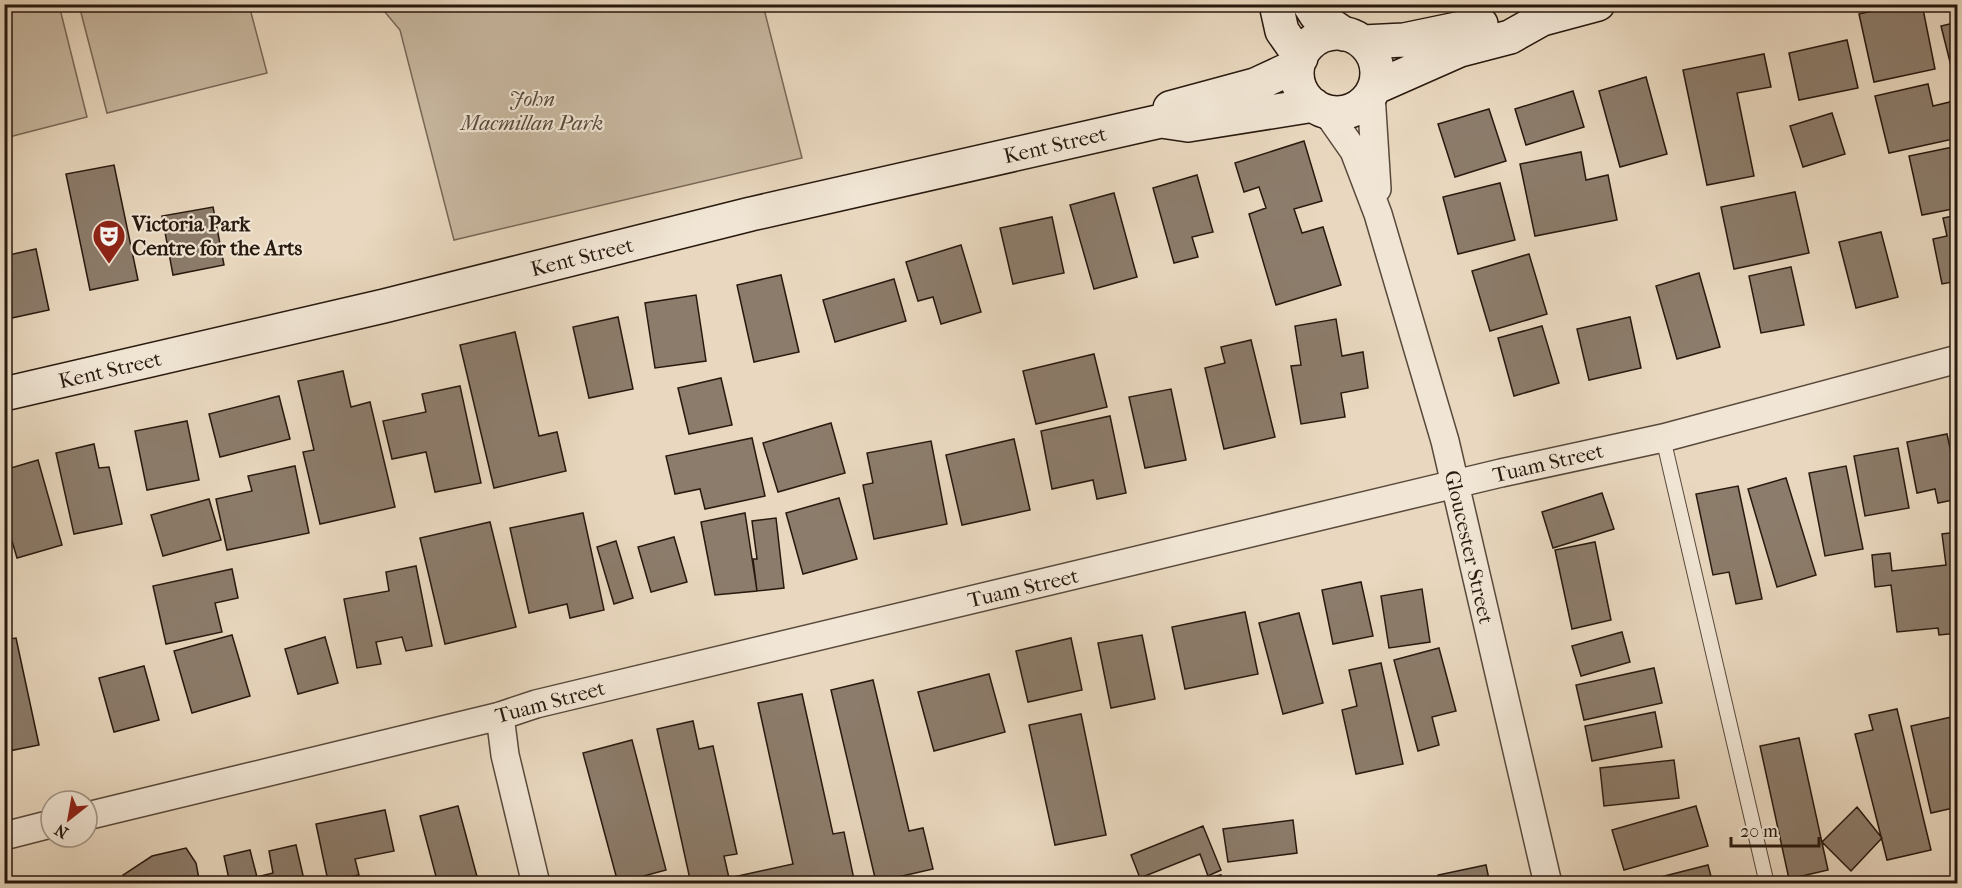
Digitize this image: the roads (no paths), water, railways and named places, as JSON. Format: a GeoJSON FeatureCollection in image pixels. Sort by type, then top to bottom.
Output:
{"type":"FeatureCollection","features":[{"type":"Feature","properties":{"kind":"main road"},"geometry":{"type":"LineString","coordinates":[[1276,4],[1282,31],[1300,62]]}},
{"type":"Feature","properties":{"kind":"main road"},"geometry":{"type":"LineString","coordinates":[[1309,4],[1316,15],[1353,38],[1375,59],[1377,78],[1373,91]]}},
{"type":"Feature","properties":{"kind":"main road"},"geometry":{"type":"LineString","coordinates":[[1542,19],[1512,17],[1404,40],[1353,38],[1332,33],[1321,36],[1304,50],[1298,77],[1300,88],[1306,97],[1320,108],[1336,112],[1356,108],[1373,91],[1460,50],[1510,37],[1542,19],[1598,4]]}},
{"type":"Feature","properties":{"kind":"main road","name":"Kent Street"},"geometry":{"type":"LineString","coordinates":[[1161,121],[1167,109],[1255,85],[1300,62]]}},
{"type":"Feature","properties":{"kind":"main road","name":"Kent Street"},"geometry":{"type":"LineString","coordinates":[[4,394],[396,303],[751,214],[1161,121],[1188,125],[1320,108]]}},
{"type":"Feature","properties":{"kind":"street","name":"Gloucester Street"},"geometry":{"type":"LineString","coordinates":[[1373,91],[1378,214]]}},
{"type":"Feature","properties":{"kind":"street","name":"Gloucester Street"},"geometry":{"type":"LineString","coordinates":[[1320,108],[1354,150],[1378,214],[1445,441],[1548,884]]}},
{"type":"Feature","properties":{"kind":"street","name":"Tuam Street"},"geometry":{"type":"LineString","coordinates":[[99,813],[500,716],[536,704],[1501,473],[1663,438],[1958,359]]}},
{"type":"Feature","properties":{"kind":"street"},"geometry":{"type":"LineString","coordinates":[[500,716],[505,755],[536,884]]}},
{"type":"Feature","properties":{"kind":"street"},"geometry":{"type":"LineString","coordinates":[[4,836],[39,827]]}},
{"type":"Feature","properties":{"kind":"lane"},"geometry":{"type":"LineString","coordinates":[[1663,438],[1767,884]]}},
{"type":"Feature","properties":{"kind":"place","name":"Victoria Park Centre for the Arts"},"geometry":{"type":"Point","coordinates":[109,265]}},
{"type":"Feature","properties":{"kind":"park label","name":"John Macmillan Park"},"geometry":{"type":"Point","coordinates":[532,111]}}]}
